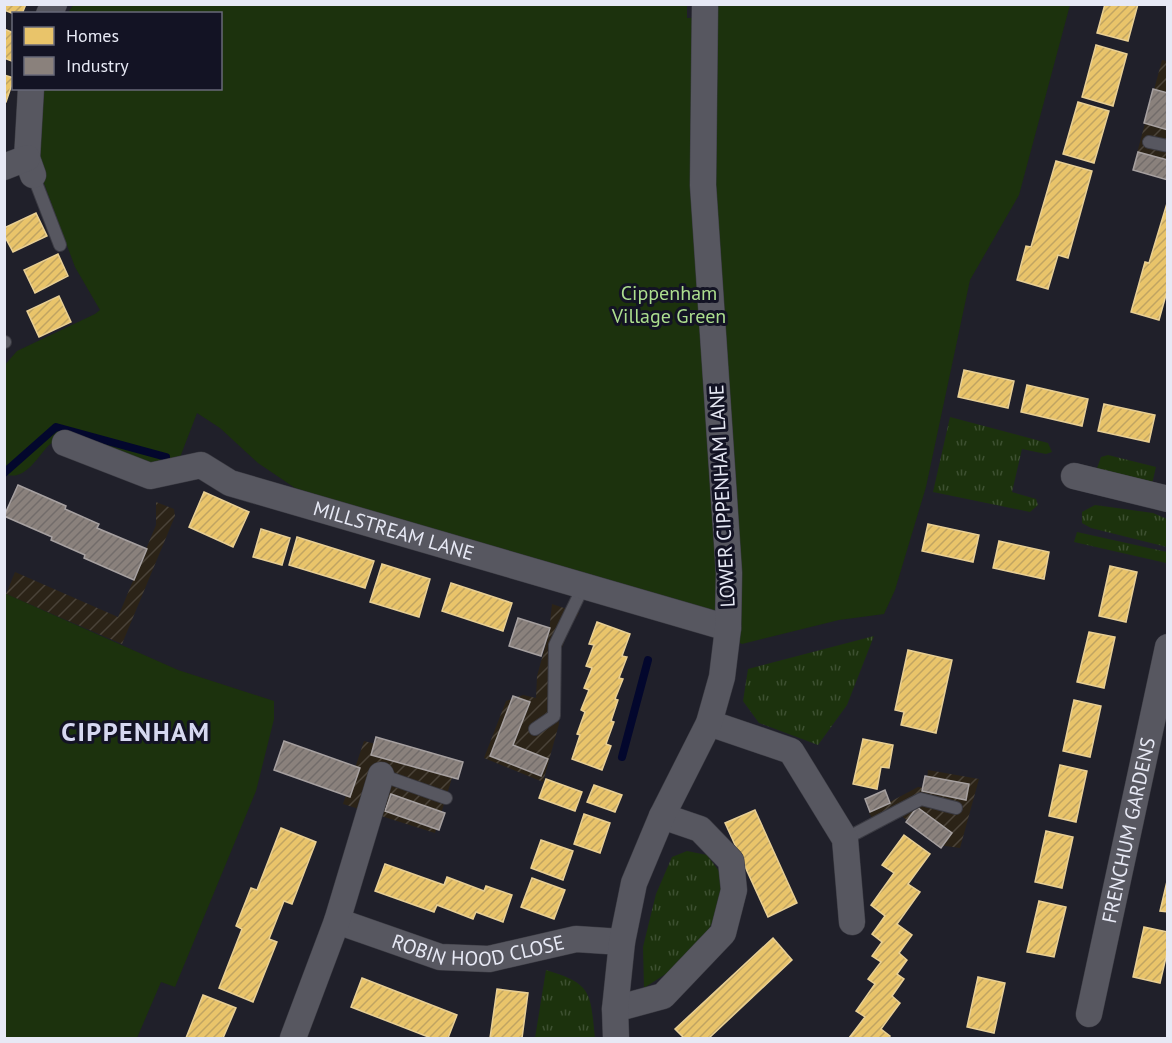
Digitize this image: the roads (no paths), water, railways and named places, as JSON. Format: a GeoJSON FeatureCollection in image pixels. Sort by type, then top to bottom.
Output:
{"type":"FeatureCollection","features":[{"type":"Feature","properties":{"kind":"street","name":"LOWER CIPPENHAM LANE"},"geometry":{"type":"LineString","coordinates":[[616,1038],[615,1009],[622,942],[634,883],[662,816],[709,723],[722,677],[728,628],[729,573],[703,185],[705,4]]}},
{"type":"Feature","properties":{"kind":"street"},"geometry":{"type":"LineString","coordinates":[[22,167],[31,90]]}},
{"type":"Feature","properties":{"kind":"street","name":"MILLSTREAM LANE"},"geometry":{"type":"LineString","coordinates":[[65,443],[150,476],[201,465],[230,483],[728,628]]}},
{"type":"Feature","properties":{"kind":"street"},"geometry":{"type":"LineString","coordinates":[[1074,476],[1167,499]]}},
{"type":"Feature","properties":{"kind":"street","name":"FRENCHUM GARDENS"},"geometry":{"type":"LineString","coordinates":[[1089,1014],[1167,647]]}},
{"type":"Feature","properties":{"kind":"street"},"geometry":{"type":"LineString","coordinates":[[709,723],[791,751],[845,839],[852,922]]}},
{"type":"Feature","properties":{"kind":"street"},"geometry":{"type":"LineString","coordinates":[[293,1038],[337,921],[381,775]]}},
{"type":"Feature","properties":{"kind":"street"},"geometry":{"type":"LineString","coordinates":[[615,1009],[663,996],[723,933],[735,890],[731,861],[700,829],[662,816]]}},
{"type":"Feature","properties":{"kind":"street","name":"ROBIN HOOD CLOSE"},"geometry":{"type":"LineString","coordinates":[[337,921],[440,957],[489,959],[576,939],[622,942]]}},
{"type":"Feature","properties":{"kind":"lane"},"geometry":{"type":"LineString","coordinates":[[1149,142],[1167,146]]}},
{"type":"Feature","properties":{"kind":"lane"},"geometry":{"type":"LineString","coordinates":[[22,167],[60,245]]}},
{"type":"Feature","properties":{"kind":"lane"},"geometry":{"type":"LineString","coordinates":[[535,729],[554,716],[555,645],[583,586]]}},
{"type":"Feature","properties":{"kind":"lane"},"geometry":{"type":"LineString","coordinates":[[381,775],[446,798]]}},
{"type":"Feature","properties":{"kind":"lane"},"geometry":{"type":"LineString","coordinates":[[845,839],[921,800],[956,808]]}},
{"type":"Feature","properties":{"kind":"waterway"},"geometry":{"type":"LineString","coordinates":[[4,473],[56,427],[166,457]]}},
{"type":"Feature","properties":{"kind":"waterway"},"geometry":{"type":"LineString","coordinates":[[622,757],[648,660]]}},
{"type":"Feature","properties":{"kind":"district","name":"CIPPENHAM"},"geometry":{"type":"Point","coordinates":[136,731]}},
{"type":"Feature","properties":{"kind":"park label","name":"Cippenham Village Green"},"geometry":{"type":"Point","coordinates":[669,304]}}]}
